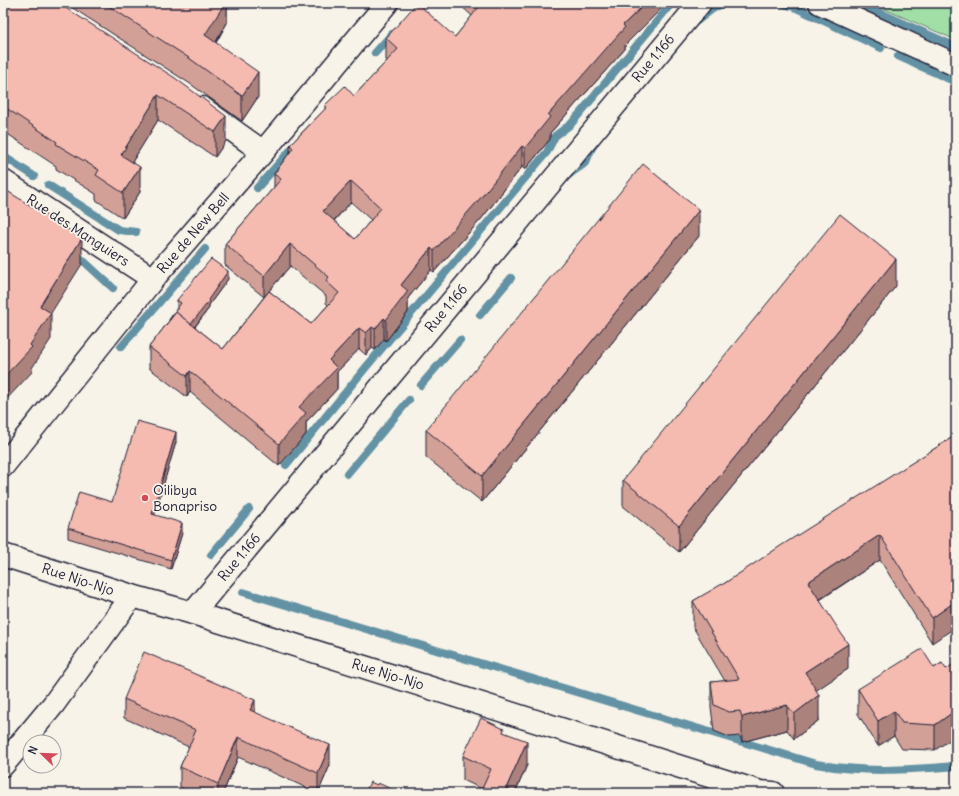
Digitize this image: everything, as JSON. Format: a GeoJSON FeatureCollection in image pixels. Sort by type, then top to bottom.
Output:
{"type":"FeatureCollection","features":[{"type":"Feature","properties":{"kind":"street","name":"Rue de New Bell"},"geometry":{"type":"LineString","coordinates":[[3,466],[153,280],[263,152],[387,3]]}},
{"type":"Feature","properties":{"kind":"street","name":"Rue 1.166"},"geometry":{"type":"LineString","coordinates":[[193,613],[700,3]]}},
{"type":"Feature","properties":{"kind":"street"},"geometry":{"type":"LineString","coordinates":[[820,3],[956,65]]}},
{"type":"Feature","properties":{"kind":"street"},"geometry":{"type":"LineString","coordinates":[[188,97],[263,152]]}},
{"type":"Feature","properties":{"kind":"street","name":"Rue des Manguiers"},"geometry":{"type":"LineString","coordinates":[[3,181],[153,280]]}},
{"type":"Feature","properties":{"kind":"street","name":"Rue Njo-Njo"},"geometry":{"type":"LineString","coordinates":[[3,556],[132,596],[193,613],[765,792]]}},
{"type":"Feature","properties":{"kind":"street"},"geometry":{"type":"LineString","coordinates":[[3,765],[53,705],[132,596]]}},
{"type":"Feature","properties":{"kind":"green space"},"geometry":{"type":"Polygon","coordinates":[[[870,3],[956,3],[956,40],[870,3]]]}},
{"type":"Feature","properties":{"kind":"building"},"geometry":{"type":"Polygon","coordinates":[[[3,3],[58,3],[175,78],[226,116],[215,132],[158,95],[121,155],[140,167],[123,193],[96,175],[99,170],[56,144],[57,142],[3,106],[3,3]]]}},
{"type":"Feature","properties":{"kind":"building"},"geometry":{"type":"Polygon","coordinates":[[[104,3],[225,3],[205,35],[258,72],[242,96],[189,58],[104,3]]]}},
{"type":"Feature","properties":{"kind":"building"},"geometry":{"type":"Polygon","coordinates":[[[417,3],[455,37],[482,3],[646,3],[623,25],[625,27],[548,115],[550,117],[525,148],[522,146],[483,195],[434,251],[431,248],[401,285],[408,291],[386,320],[384,318],[375,329],[372,327],[366,333],[359,328],[329,360],[337,368],[299,407],[306,413],[279,444],[190,371],[187,376],[149,347],[176,312],[223,349],[269,291],[311,324],[339,293],[326,281],[329,277],[290,244],[264,276],[225,244],[281,179],[274,174],[293,148],[290,145],[327,107],[325,105],[345,86],[354,96],[398,49],[386,38],[417,3]],[[351,181],[323,211],[355,239],[381,208],[351,181]]]}},
{"type":"Feature","properties":{"kind":"building"},"geometry":{"type":"Polygon","coordinates":[[[643,164],[699,210],[482,476],[426,430],[643,164]]]}},
{"type":"Feature","properties":{"kind":"building"},"geometry":{"type":"Polygon","coordinates":[[[4,189],[82,238],[40,306],[51,313],[30,345],[32,347],[3,378],[3,190],[4,189]]]}},
{"type":"Feature","properties":{"kind":"building"},"geometry":{"type":"Polygon","coordinates":[[[840,214],[896,259],[679,526],[623,480],[840,214]]]}},
{"type":"Feature","properties":{"kind":"building"},"geometry":{"type":"Polygon","coordinates":[[[211,259],[228,271],[208,300],[209,301],[191,324],[176,312],[169,320],[181,303],[177,300],[211,259]]]}},
{"type":"Feature","properties":{"kind":"building"},"geometry":{"type":"Polygon","coordinates":[[[137,421],[176,432],[152,514],[182,523],[171,560],[68,528],[79,492],[112,502],[137,421]]]}},
{"type":"Feature","properties":{"kind":"building"},"geometry":{"type":"Polygon","coordinates":[[[956,435],[956,601],[932,618],[880,535],[808,582],[848,644],[805,672],[819,695],[794,714],[787,705],[742,717],[740,711],[729,712],[714,705],[711,682],[739,679],[693,601],[722,585],[782,545],[956,435]]]}},
{"type":"Feature","properties":{"kind":"building"},"geometry":{"type":"Polygon","coordinates":[[[922,649],[934,668],[942,663],[946,669],[956,663],[956,710],[935,725],[902,723],[894,711],[878,721],[858,689],[922,649]]]}},
{"type":"Feature","properties":{"kind":"building"},"geometry":{"type":"Polygon","coordinates":[[[144,652],[255,700],[250,710],[330,745],[318,773],[238,737],[218,784],[180,767],[196,730],[124,699],[144,652]]]}},
{"type":"Feature","properties":{"kind":"building"},"geometry":{"type":"Polygon","coordinates":[[[481,718],[504,729],[503,732],[527,741],[504,793],[480,793],[491,769],[463,756],[481,718]]]}},
{"type":"Feature","properties":{"kind":"building"},"geometry":{"type":"Polygon","coordinates":[[[370,782],[377,785],[378,783],[400,793],[365,793],[370,782]]]}},
{"type":"Feature","properties":{"kind":"waterway"},"geometry":{"type":"LineString","coordinates":[[286,465],[547,152],[555,136],[571,124],[672,3]]}},
{"type":"Feature","properties":{"kind":"waterway"},"geometry":{"type":"LineString","coordinates":[[697,21],[723,3]]}},
{"type":"Feature","properties":{"kind":"waterway"},"geometry":{"type":"LineString","coordinates":[[780,3],[794,7],[881,48]]}},
{"type":"Feature","properties":{"kind":"waterway"},"geometry":{"type":"LineString","coordinates":[[858,3],[956,47]]}},
{"type":"Feature","properties":{"kind":"waterway"},"geometry":{"type":"LineString","coordinates":[[375,53],[392,34]]}},
{"type":"Feature","properties":{"kind":"waterway"},"geometry":{"type":"LineString","coordinates":[[898,56],[956,82]]}},
{"type":"Feature","properties":{"kind":"waterway"},"geometry":{"type":"LineString","coordinates":[[257,188],[296,144]]}},
{"type":"Feature","properties":{"kind":"waterway"},"geometry":{"type":"LineString","coordinates":[[569,175],[585,163],[594,145]]}},
{"type":"Feature","properties":{"kind":"waterway"},"geometry":{"type":"LineString","coordinates":[[3,156],[34,176]]}},
{"type":"Feature","properties":{"kind":"waterway"},"geometry":{"type":"LineString","coordinates":[[48,185],[119,230],[136,232]]}},
{"type":"Feature","properties":{"kind":"waterway"},"geometry":{"type":"LineString","coordinates":[[121,347],[205,249]]}},
{"type":"Feature","properties":{"kind":"waterway"},"geometry":{"type":"LineString","coordinates":[[75,253],[113,288]]}},
{"type":"Feature","properties":{"kind":"waterway"},"geometry":{"type":"LineString","coordinates":[[480,315],[511,278]]}},
{"type":"Feature","properties":{"kind":"waterway"},"geometry":{"type":"LineString","coordinates":[[421,385],[460,340]]}},
{"type":"Feature","properties":{"kind":"waterway"},"geometry":{"type":"LineString","coordinates":[[347,474],[409,400]]}},
{"type":"Feature","properties":{"kind":"waterway"},"geometry":{"type":"LineString","coordinates":[[211,555],[249,509]]}},
{"type":"Feature","properties":{"kind":"waterway"},"geometry":{"type":"LineString","coordinates":[[243,592],[816,764],[868,770],[956,766]]}},
{"type":"Feature","properties":{"kind":"place","name":"Oilibya Bonapriso"},"geometry":{"type":"Point","coordinates":[145,498]}}]}
